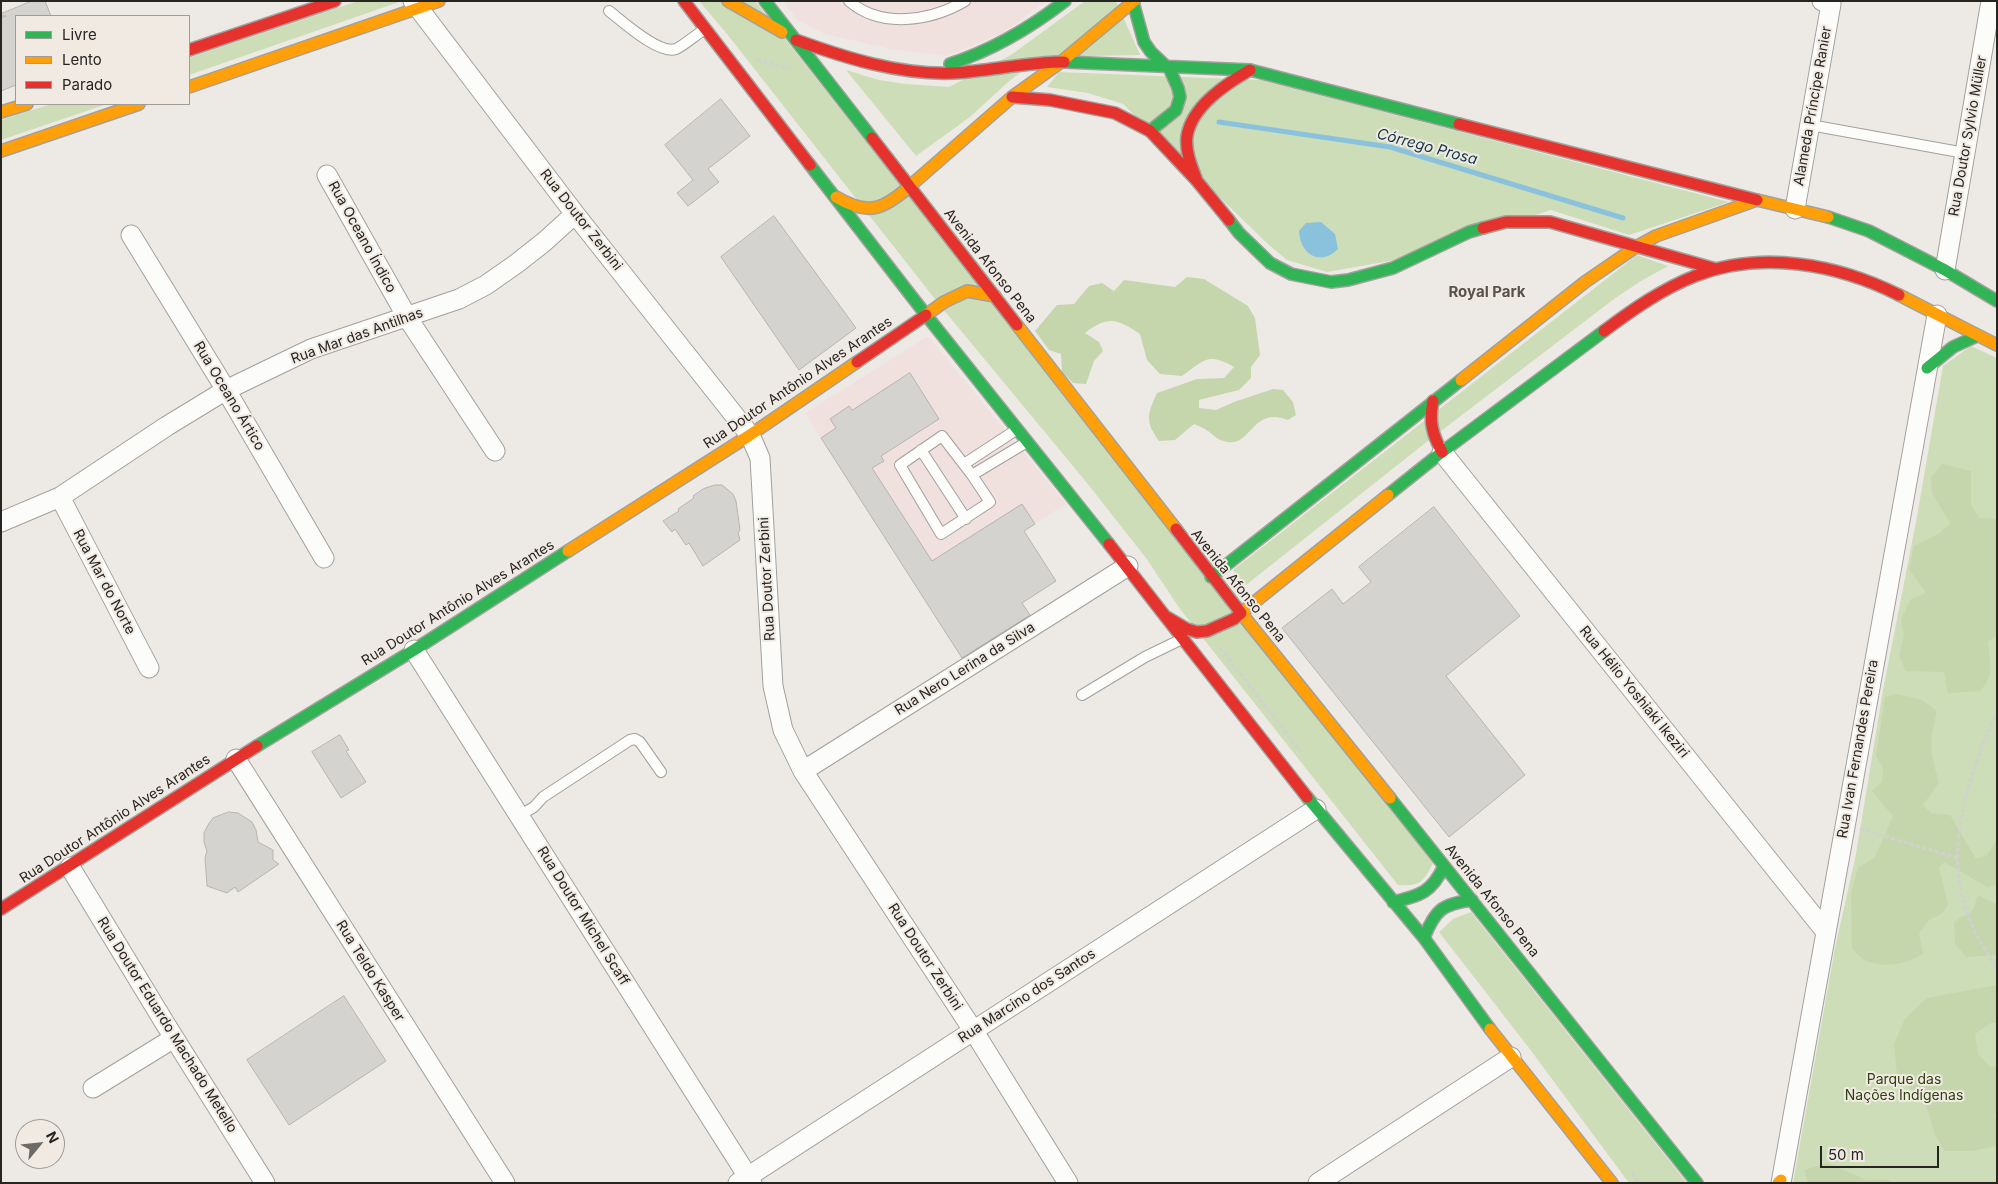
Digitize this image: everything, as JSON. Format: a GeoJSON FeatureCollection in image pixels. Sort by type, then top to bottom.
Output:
{"type":"FeatureCollection","features":[{"type":"Feature","properties":{"kind":"main road"},"geometry":{"type":"LineString","coordinates":[[190,50],[335,1]]}},
{"type":"Feature","properties":{"kind":"main road"},"geometry":{"type":"LineString","coordinates":[[190,87],[416,5],[439,1]]}},
{"type":"Feature","properties":{"kind":"main road"},"geometry":{"type":"LineString","coordinates":[[728,1],[796,40],[840,56],[888,67],[952,73],[1061,62],[1250,70],[1837,219],[1869,231],[1946,270],[1997,302]]}},
{"type":"Feature","properties":{"kind":"main road","name":"Avenida Afonso Pena"},"geometry":{"type":"LineString","coordinates":[[764,1],[910,186],[1211,577],[1472,900],[1696,1183]]}},
{"type":"Feature","properties":{"kind":"main road"},"geometry":{"type":"LineString","coordinates":[[927,71],[966,60],[1005,42],[1065,1]]}},
{"type":"Feature","properties":{"kind":"main road"},"geometry":{"type":"LineString","coordinates":[[836,197],[858,208],[870,209],[879,208],[898,197],[1012,97],[1061,62],[1133,2],[1140,31],[1146,45],[1154,56],[1167,66],[1179,87],[1180,98],[1177,110],[1171,117],[1150,131]]}},
{"type":"Feature","properties":{"kind":"main road"},"geometry":{"type":"LineString","coordinates":[[679,3],[697,18],[706,29],[926,315],[1128,566],[1316,809],[1424,938],[1511,1057],[1612,1183]]}},
{"type":"Feature","properties":{"kind":"main road"},"geometry":{"type":"LineString","coordinates":[[1197,181],[1189,159],[1187,136],[1192,122],[1202,105],[1214,92],[1250,70]]}},
{"type":"Feature","properties":{"kind":"main road"},"geometry":{"type":"LineString","coordinates":[[1012,97],[1050,100],[1115,113],[1150,131],[1197,181],[1239,233],[1270,263],[1291,274],[1331,282],[1348,280],[1393,268],[1469,232],[1506,222],[1550,222],[1716,269]]}},
{"type":"Feature","properties":{"kind":"main road"},"geometry":{"type":"LineString","coordinates":[[1,112],[24,105]]}},
{"type":"Feature","properties":{"kind":"main road"},"geometry":{"type":"LineString","coordinates":[[1,151],[136,105]]}},
{"type":"Feature","properties":{"kind":"main road"},"geometry":{"type":"LineString","coordinates":[[1211,577],[1585,282],[1636,247],[1656,236],[1757,200]]}},
{"type":"Feature","properties":{"kind":"main road"},"geometry":{"type":"LineString","coordinates":[[1165,616],[1187,629],[1197,632],[1207,631],[1234,619],[1442,452],[1631,311],[1656,295],[1716,269],[1755,264],[1794,264],[1829,268],[1861,278],[1940,310],[1977,336],[1997,345]]}},
{"type":"Feature","properties":{"kind":"main road","name":"Rua Doutor Antônio Alves Arantes"},"geometry":{"type":"LineString","coordinates":[[1,909],[236,759],[414,650],[750,435],[944,302],[967,291],[995,296]]}},
{"type":"Feature","properties":{"kind":"main road"},"geometry":{"type":"LineString","coordinates":[[1973,300],[1997,308]]}},
{"type":"Feature","properties":{"kind":"main road"},"geometry":{"type":"LineString","coordinates":[[1927,368],[1952,347],[1977,336]]}},
{"type":"Feature","properties":{"kind":"main road"},"geometry":{"type":"LineString","coordinates":[[1433,401],[1430,424],[1432,434],[1442,452]]}},
{"type":"Feature","properties":{"kind":"main road"},"geometry":{"type":"LineString","coordinates":[[1393,902],[1411,898],[1430,889],[1438,881],[1444,866]]}},
{"type":"Feature","properties":{"kind":"main road"},"geometry":{"type":"LineString","coordinates":[[1424,938],[1429,923],[1439,909],[1448,903],[1472,900]]}},
{"type":"Feature","properties":{"kind":"street","name":"Rua Doutor Sylvio Müller"},"geometry":{"type":"LineString","coordinates":[[1946,270],[1965,153],[1992,26],[1991,1]]}},
{"type":"Feature","properties":{"kind":"street","name":"Alameda Príncipe Ranier"},"geometry":{"type":"LineString","coordinates":[[1795,208],[1810,125],[1827,3]]}},
{"type":"Feature","properties":{"kind":"street","name":"Rua Doutor Zerbini"},"geometry":{"type":"LineString","coordinates":[[416,5],[575,214],[750,435],[760,458],[773,686],[783,730],[803,771],[973,1030],[1068,1183]]}},
{"type":"Feature","properties":{"kind":"street","name":"Rua Oceano Índico"},"geometry":{"type":"LineString","coordinates":[[327,174],[407,317],[495,451]]}},
{"type":"Feature","properties":{"kind":"street","name":"Rua Mar das Antilhas"},"geometry":{"type":"LineString","coordinates":[[1,522],[60,497],[167,426],[226,390],[311,350],[459,299],[486,285],[544,242],[575,214]]}},
{"type":"Feature","properties":{"kind":"street","name":"Rua Oceano Ártico"},"geometry":{"type":"LineString","coordinates":[[132,235],[226,390],[324,558]]}},
{"type":"Feature","properties":{"kind":"street","name":"Rua Ivan Fernandes Pereira"},"geometry":{"type":"LineString","coordinates":[[1780,1182],[1927,368],[1940,310]]}},
{"type":"Feature","properties":{"kind":"street","name":"Rua Hélio Yoshiaki Ikeziri"},"geometry":{"type":"LineString","coordinates":[[1442,452],[1826,932]]}},
{"type":"Feature","properties":{"kind":"street","name":"Rua Mar do Norte"},"geometry":{"type":"LineString","coordinates":[[60,497],[149,668]]}},
{"type":"Feature","properties":{"kind":"street","name":"Rua Nero Lerina da Silva"},"geometry":{"type":"LineString","coordinates":[[803,771],[1128,566]]}},
{"type":"Feature","properties":{"kind":"street","name":"Rua Doutor Michel Scaff"},"geometry":{"type":"LineString","coordinates":[[414,650],[746,1181]]}},
{"type":"Feature","properties":{"kind":"street","name":"Rua Teldo Kasper"},"geometry":{"type":"LineString","coordinates":[[236,759],[505,1183]]}},
{"type":"Feature","properties":{"kind":"street","name":"Rua Marcino dos Santos"},"geometry":{"type":"LineString","coordinates":[[746,1181],[973,1030],[1316,809]]}},
{"type":"Feature","properties":{"kind":"street","name":"Rua Doutor Eduardo Machado Metello"},"geometry":{"type":"LineString","coordinates":[[70,866],[174,1038],[265,1183]]}},
{"type":"Feature","properties":{"kind":"street"},"geometry":{"type":"LineString","coordinates":[[93,1088],[174,1038]]}},
{"type":"Feature","properties":{"kind":"street"},"geometry":{"type":"LineString","coordinates":[[1318,1183],[1511,1057]]}},
{"type":"Feature","properties":{"kind":"lane"},"geometry":{"type":"LineString","coordinates":[[774,1],[776,16]]}},
{"type":"Feature","properties":{"kind":"lane"},"geometry":{"type":"LineString","coordinates":[[848,1],[877,17],[913,19],[955,7],[965,1]]}},
{"type":"Feature","properties":{"kind":"lane"},"geometry":{"type":"LineString","coordinates":[[609,11],[642,38],[666,49],[675,50],[706,29]]}},
{"type":"Feature","properties":{"kind":"lane"},"geometry":{"type":"LineString","coordinates":[[1810,125],[1965,153]]}},
{"type":"Feature","properties":{"kind":"lane"},"geometry":{"type":"LineString","coordinates":[[964,464],[1017,430]]}},
{"type":"Feature","properties":{"kind":"lane"},"geometry":{"type":"LineString","coordinates":[[942,436],[964,464],[990,502],[941,534],[900,465],[942,436]]}},
{"type":"Feature","properties":{"kind":"lane"},"geometry":{"type":"LineString","coordinates":[[972,474],[1027,442]]}},
{"type":"Feature","properties":{"kind":"lane"},"geometry":{"type":"LineString","coordinates":[[922,450],[966,519]]}},
{"type":"Feature","properties":{"kind":"lane"},"geometry":{"type":"LineString","coordinates":[[1082,695],[1145,658],[1183,639]]}},
{"type":"Feature","properties":{"kind":"lane"},"geometry":{"type":"LineString","coordinates":[[519,816],[534,807],[543,796],[630,740],[640,742],[661,772]]}},
{"type":"Feature","properties":{"kind":"path"},"geometry":{"type":"LineString","coordinates":[[1997,711],[1969,785],[1962,816],[1958,858],[1960,885],[1966,911],[1981,945],[1997,968]]}},
{"type":"Feature","properties":{"kind":"path"},"geometry":{"type":"LineString","coordinates":[[1845,824],[1958,858]]}},
{"type":"Feature","properties":{"kind":"shaded area"},"geometry":{"type":"Polygon","coordinates":[[[783,1],[1046,1],[1003,33],[946,56],[890,49],[825,34],[797,20],[783,1]]]}},
{"type":"Feature","properties":{"kind":"shaded area"},"geometry":{"type":"Polygon","coordinates":[[[928,336],[1066,504],[922,596],[805,413],[928,336]]]}},
{"type":"Feature","properties":{"kind":"green space"},"geometry":{"type":"Polygon","coordinates":[[[358,1],[402,1],[190,75],[190,58],[358,1]]]}},
{"type":"Feature","properties":{"kind":"green space"},"geometry":{"type":"Polygon","coordinates":[[[699,1],[755,1],[1434,861],[1421,881],[1412,885],[1398,885],[1180,609],[1146,558],[1087,483],[938,303],[699,1]]]}},
{"type":"Feature","properties":{"kind":"green space"},"geometry":{"type":"Polygon","coordinates":[[[1085,1],[1116,1],[1140,55],[1040,57],[1007,83],[970,117],[916,156],[846,70],[879,80],[949,87],[1011,55],[1085,1]]]}},
{"type":"Feature","properties":{"kind":"green space"},"geometry":{"type":"Polygon","coordinates":[[[1059,72],[1261,80],[1729,202],[1629,235],[1551,210],[1390,261],[1327,272],[1287,260],[1269,245],[1123,104],[1088,93],[1047,87],[1059,72]]]}},
{"type":"Feature","properties":{"kind":"green space"},"geometry":{"type":"Polygon","coordinates":[[[48,105],[104,105],[1,140],[1,120],[48,105]]]}},
{"type":"Feature","properties":{"kind":"green space"},"geometry":{"type":"Polygon","coordinates":[[[1637,255],[1668,266],[1614,299],[1424,444],[1246,585],[1233,570],[1637,255]]]}},
{"type":"Feature","properties":{"kind":"green space"},"geometry":{"type":"Polygon","coordinates":[[[1187,277],[1204,279],[1248,306],[1255,318],[1260,355],[1251,367],[1251,378],[1239,390],[1199,400],[1199,408],[1216,410],[1273,389],[1283,390],[1293,402],[1296,415],[1288,420],[1276,417],[1267,418],[1236,442],[1221,440],[1194,424],[1175,440],[1159,441],[1151,428],[1149,418],[1157,393],[1197,379],[1224,378],[1234,367],[1225,362],[1212,359],[1201,362],[1182,376],[1160,374],[1147,360],[1140,334],[1119,322],[1107,321],[1100,323],[1085,333],[1099,342],[1103,351],[1094,361],[1086,384],[1073,383],[1062,372],[1061,354],[1049,350],[1035,331],[1057,305],[1074,304],[1089,286],[1102,283],[1114,291],[1124,280],[1175,287],[1187,277]]]}},
{"type":"Feature","properties":{"kind":"green space","name":"Parque das Nações Indígenas"},"geometry":{"type":"Polygon","coordinates":[[[1971,346],[1997,358],[1997,1183],[1793,1183],[1835,948],[1856,854],[1883,690],[1916,522],[1943,366],[1971,346]]]}},
{"type":"Feature","properties":{"kind":"green space"},"geometry":{"type":"Polygon","coordinates":[[[1942,464],[1971,471],[1971,505],[1979,518],[1997,519],[1997,635],[1988,642],[1990,674],[1980,691],[1948,693],[1944,672],[1906,671],[1899,656],[1904,635],[1901,619],[1911,599],[1926,593],[1909,569],[1914,546],[1940,533],[1950,523],[1932,493],[1931,477],[1942,464]]]}},
{"type":"Feature","properties":{"kind":"green space"},"geometry":{"type":"Polygon","coordinates":[[[1897,694],[1922,700],[1937,711],[1932,747],[1939,782],[1923,805],[1931,813],[1950,815],[1976,859],[1987,855],[1997,839],[1997,885],[1987,887],[1944,862],[1939,868],[1948,904],[1943,913],[1929,920],[1919,933],[1923,954],[1902,963],[1887,965],[1864,960],[1852,949],[1851,893],[1858,868],[1875,857],[1893,816],[1872,791],[1882,782],[1883,768],[1876,756],[1885,697],[1897,694]]]}},
{"type":"Feature","properties":{"kind":"green space"},"geometry":{"type":"Polygon","coordinates":[[[1978,895],[1997,904],[1997,955],[1966,957],[1955,943],[1954,922],[1973,910],[1978,895]]]}},
{"type":"Feature","properties":{"kind":"green space"},"geometry":{"type":"Polygon","coordinates":[[[1471,912],[1687,1183],[1629,1183],[1529,1048],[1439,932],[1453,919],[1471,912]]]}},
{"type":"Feature","properties":{"kind":"green space"},"geometry":{"type":"Polygon","coordinates":[[[1997,985],[1997,1023],[1991,1023],[1975,1034],[1978,1054],[1991,1068],[1997,1066],[1997,1114],[1994,1115],[1997,1118],[1997,1146],[1972,1151],[1945,1151],[1935,1135],[1927,1107],[1897,1074],[1894,1044],[1905,1019],[1927,998],[1997,985]]]}},
{"type":"Feature","properties":{"kind":"green space"},"geometry":{"type":"Polygon","coordinates":[[[1828,1163],[1866,1180],[1886,1179],[1893,1183],[1808,1182],[1804,1170],[1828,1163]]]}},
{"type":"Feature","properties":{"kind":"water"},"geometry":{"type":"Polygon","coordinates":[[[1321,222],[1335,234],[1338,249],[1324,257],[1318,257],[1307,252],[1300,239],[1299,231],[1306,223],[1321,222]]]}},
{"type":"Feature","properties":{"kind":"building"},"geometry":{"type":"Polygon","coordinates":[[[32,1],[45,1],[51,15],[15,15],[15,85],[1,91],[1,18],[6,16],[1,16],[1,14],[32,1]]]}},
{"type":"Feature","properties":{"kind":"building"},"geometry":{"type":"Polygon","coordinates":[[[721,99],[750,136],[708,169],[719,182],[688,206],[677,193],[693,180],[665,145],[721,99]]]}},
{"type":"Feature","properties":{"kind":"building"},"geometry":{"type":"Polygon","coordinates":[[[774,216],[856,328],[799,370],[721,257],[774,216]]]}},
{"type":"Feature","properties":{"kind":"building"},"geometry":{"type":"Polygon","coordinates":[[[910,373],[939,419],[881,456],[884,461],[872,468],[932,561],[1022,504],[1035,524],[1024,531],[1056,581],[1022,603],[1030,615],[962,658],[821,438],[836,428],[830,419],[849,406],[852,410],[910,373]]]}},
{"type":"Feature","properties":{"kind":"building"},"geometry":{"type":"Polygon","coordinates":[[[722,485],[733,494],[736,501],[740,540],[703,566],[689,543],[686,545],[675,529],[672,532],[663,521],[679,511],[678,509],[703,489],[722,485]]]}},
{"type":"Feature","properties":{"kind":"building"},"geometry":{"type":"Polygon","coordinates":[[[1434,507],[1520,616],[1446,676],[1525,775],[1449,837],[1282,628],[1332,589],[1343,604],[1371,582],[1359,567],[1434,507]]]}},
{"type":"Feature","properties":{"kind":"building"},"geometry":{"type":"Polygon","coordinates":[[[340,735],[349,750],[346,751],[366,782],[341,798],[312,752],[340,735]]]}},
{"type":"Feature","properties":{"kind":"building"},"geometry":{"type":"Polygon","coordinates":[[[229,812],[238,813],[252,822],[256,830],[258,842],[273,850],[273,860],[279,864],[238,892],[235,887],[227,893],[207,886],[205,858],[207,851],[204,833],[213,818],[229,812]]]}},
{"type":"Feature","properties":{"kind":"building"},"geometry":{"type":"Polygon","coordinates":[[[344,996],[386,1061],[289,1125],[247,1060],[344,996]]]}},
{"type":"Feature","properties":{"kind":"waterway","name":"Córrego Prosa"},"geometry":{"type":"LineString","coordinates":[[1219,122],[1390,147],[1623,218]]}},
{"type":"Feature","properties":{"kind":"traffic: fast"},"geometry":{"type":"LineString","coordinates":[[765,1],[872,138]]}},
{"type":"Feature","properties":{"kind":"traffic: fast"},"geometry":{"type":"LineString","coordinates":[[950,64],[996,45],[1038,20],[1065,1]]}},
{"type":"Feature","properties":{"kind":"traffic: fast"},"geometry":{"type":"LineString","coordinates":[[1133,2],[1144,42],[1151,52],[1170,70],[1180,97],[1176,110],[1150,131]]}},
{"type":"Feature","properties":{"kind":"traffic: fast"},"geometry":{"type":"LineString","coordinates":[[1064,62],[1250,70],[1459,124]]}},
{"type":"Feature","properties":{"kind":"traffic: fast"},"geometry":{"type":"LineString","coordinates":[[810,165],[926,315],[1109,544]]}},
{"type":"Feature","properties":{"kind":"traffic: fast"},"geometry":{"type":"LineString","coordinates":[[1828,217],[1869,231],[1945,270],[1997,301]]}},
{"type":"Feature","properties":{"kind":"traffic: fast"},"geometry":{"type":"LineString","coordinates":[[1229,220],[1239,233],[1270,263],[1291,274],[1331,282],[1348,280],[1393,268],[1469,232],[1483,228]]}},
{"type":"Feature","properties":{"kind":"traffic: fast"},"geometry":{"type":"LineString","coordinates":[[1388,495],[1442,452],[1604,331]]}},
{"type":"Feature","properties":{"kind":"traffic: fast"},"geometry":{"type":"LineString","coordinates":[[1927,368],[1953,347],[1977,336]]}},
{"type":"Feature","properties":{"kind":"traffic: fast"},"geometry":{"type":"LineString","coordinates":[[1211,577],[1461,380]]}},
{"type":"Feature","properties":{"kind":"traffic: fast"},"geometry":{"type":"LineString","coordinates":[[257,746],[414,650],[568,551]]}},
{"type":"Feature","properties":{"kind":"traffic: fast"},"geometry":{"type":"LineString","coordinates":[[1307,797],[1424,938],[1490,1029]]}},
{"type":"Feature","properties":{"kind":"traffic: fast"},"geometry":{"type":"LineString","coordinates":[[1390,798],[1697,1183]]}},
{"type":"Feature","properties":{"kind":"traffic: fast"},"geometry":{"type":"LineString","coordinates":[[1393,902],[1411,898],[1430,887],[1444,866]]}},
{"type":"Feature","properties":{"kind":"traffic: fast"},"geometry":{"type":"LineString","coordinates":[[1424,938],[1432,921],[1441,910],[1453,904],[1472,900]]}},
{"type":"Feature","properties":{"kind":"traffic: slow"},"geometry":{"type":"LineString","coordinates":[[190,87],[439,1]]}},
{"type":"Feature","properties":{"kind":"traffic: slow"},"geometry":{"type":"LineString","coordinates":[[728,1],[782,32]]}},
{"type":"Feature","properties":{"kind":"traffic: slow"},"geometry":{"type":"LineString","coordinates":[[910,186],[1012,97],[1061,62],[1134,1]]}},
{"type":"Feature","properties":{"kind":"traffic: slow"},"geometry":{"type":"LineString","coordinates":[[1,112],[24,105]]}},
{"type":"Feature","properties":{"kind":"traffic: slow"},"geometry":{"type":"LineString","coordinates":[[1,151],[136,105]]}},
{"type":"Feature","properties":{"kind":"traffic: slow"},"geometry":{"type":"LineString","coordinates":[[836,197],[857,207],[875,208],[892,201],[910,186]]}},
{"type":"Feature","properties":{"kind":"traffic: slow"},"geometry":{"type":"LineString","coordinates":[[1461,380],[1585,282],[1636,247],[1656,236],[1757,200],[1828,217]]}},
{"type":"Feature","properties":{"kind":"traffic: slow"},"geometry":{"type":"LineString","coordinates":[[926,315],[944,302],[967,291],[995,296]]}},
{"type":"Feature","properties":{"kind":"traffic: slow"},"geometry":{"type":"LineString","coordinates":[[1899,295],[1997,345]]}},
{"type":"Feature","properties":{"kind":"traffic: slow"},"geometry":{"type":"LineString","coordinates":[[1017,325],[1176,529]]}},
{"type":"Feature","properties":{"kind":"traffic: slow"},"geometry":{"type":"LineString","coordinates":[[568,551],[750,435],[857,362]]}},
{"type":"Feature","properties":{"kind":"traffic: slow"},"geometry":{"type":"LineString","coordinates":[[1388,495],[1241,613],[1390,798]]}},
{"type":"Feature","properties":{"kind":"traffic: slow"},"geometry":{"type":"LineString","coordinates":[[1490,1029],[1612,1183]]}},
{"type":"Feature","properties":{"kind":"traffic: slow"},"geometry":{"type":"LineString","coordinates":[[1778,1183],[1781,1180]]}},
{"type":"Feature","properties":{"kind":"traffic: jam"},"geometry":{"type":"LineString","coordinates":[[190,50],[335,1]]}},
{"type":"Feature","properties":{"kind":"traffic: jam"},"geometry":{"type":"LineString","coordinates":[[684,1],[810,165]]}},
{"type":"Feature","properties":{"kind":"traffic: jam"},"geometry":{"type":"LineString","coordinates":[[796,40],[873,64],[933,73],[967,72],[1036,63],[1064,62]]}},
{"type":"Feature","properties":{"kind":"traffic: jam"},"geometry":{"type":"LineString","coordinates":[[1196,178],[1187,147],[1190,125],[1211,97],[1250,70]]}},
{"type":"Feature","properties":{"kind":"traffic: jam"},"geometry":{"type":"LineString","coordinates":[[1012,97],[1050,100],[1115,113],[1150,131],[1197,181],[1229,220]]}},
{"type":"Feature","properties":{"kind":"traffic: jam"},"geometry":{"type":"LineString","coordinates":[[1459,124],[1757,200]]}},
{"type":"Feature","properties":{"kind":"traffic: jam"},"geometry":{"type":"LineString","coordinates":[[872,138],[1017,325]]}},
{"type":"Feature","properties":{"kind":"traffic: jam"},"geometry":{"type":"LineString","coordinates":[[1483,228],[1506,222],[1550,222],[1716,269]]}},
{"type":"Feature","properties":{"kind":"traffic: jam"},"geometry":{"type":"LineString","coordinates":[[1604,331],[1648,300],[1683,281],[1720,268],[1746,264],[1773,262],[1825,269],[1850,275],[1899,295]]}},
{"type":"Feature","properties":{"kind":"traffic: jam"},"geometry":{"type":"LineString","coordinates":[[857,362],[926,315]]}},
{"type":"Feature","properties":{"kind":"traffic: jam"},"geometry":{"type":"LineString","coordinates":[[1433,401],[1432,427],[1442,452]]}},
{"type":"Feature","properties":{"kind":"traffic: jam"},"geometry":{"type":"LineString","coordinates":[[1109,544],[1165,616],[1187,629],[1197,632],[1207,631],[1234,619],[1241,613],[1176,529]]}},
{"type":"Feature","properties":{"kind":"traffic: jam"},"geometry":{"type":"LineString","coordinates":[[1165,616],[1307,797]]}},
{"type":"Feature","properties":{"kind":"traffic: jam"},"geometry":{"type":"LineString","coordinates":[[1,909],[257,746]]}},
{"type":"Feature","properties":{"kind":"district","name":"Royal Park"},"geometry":{"type":"Point","coordinates":[1487,292]}}]}
